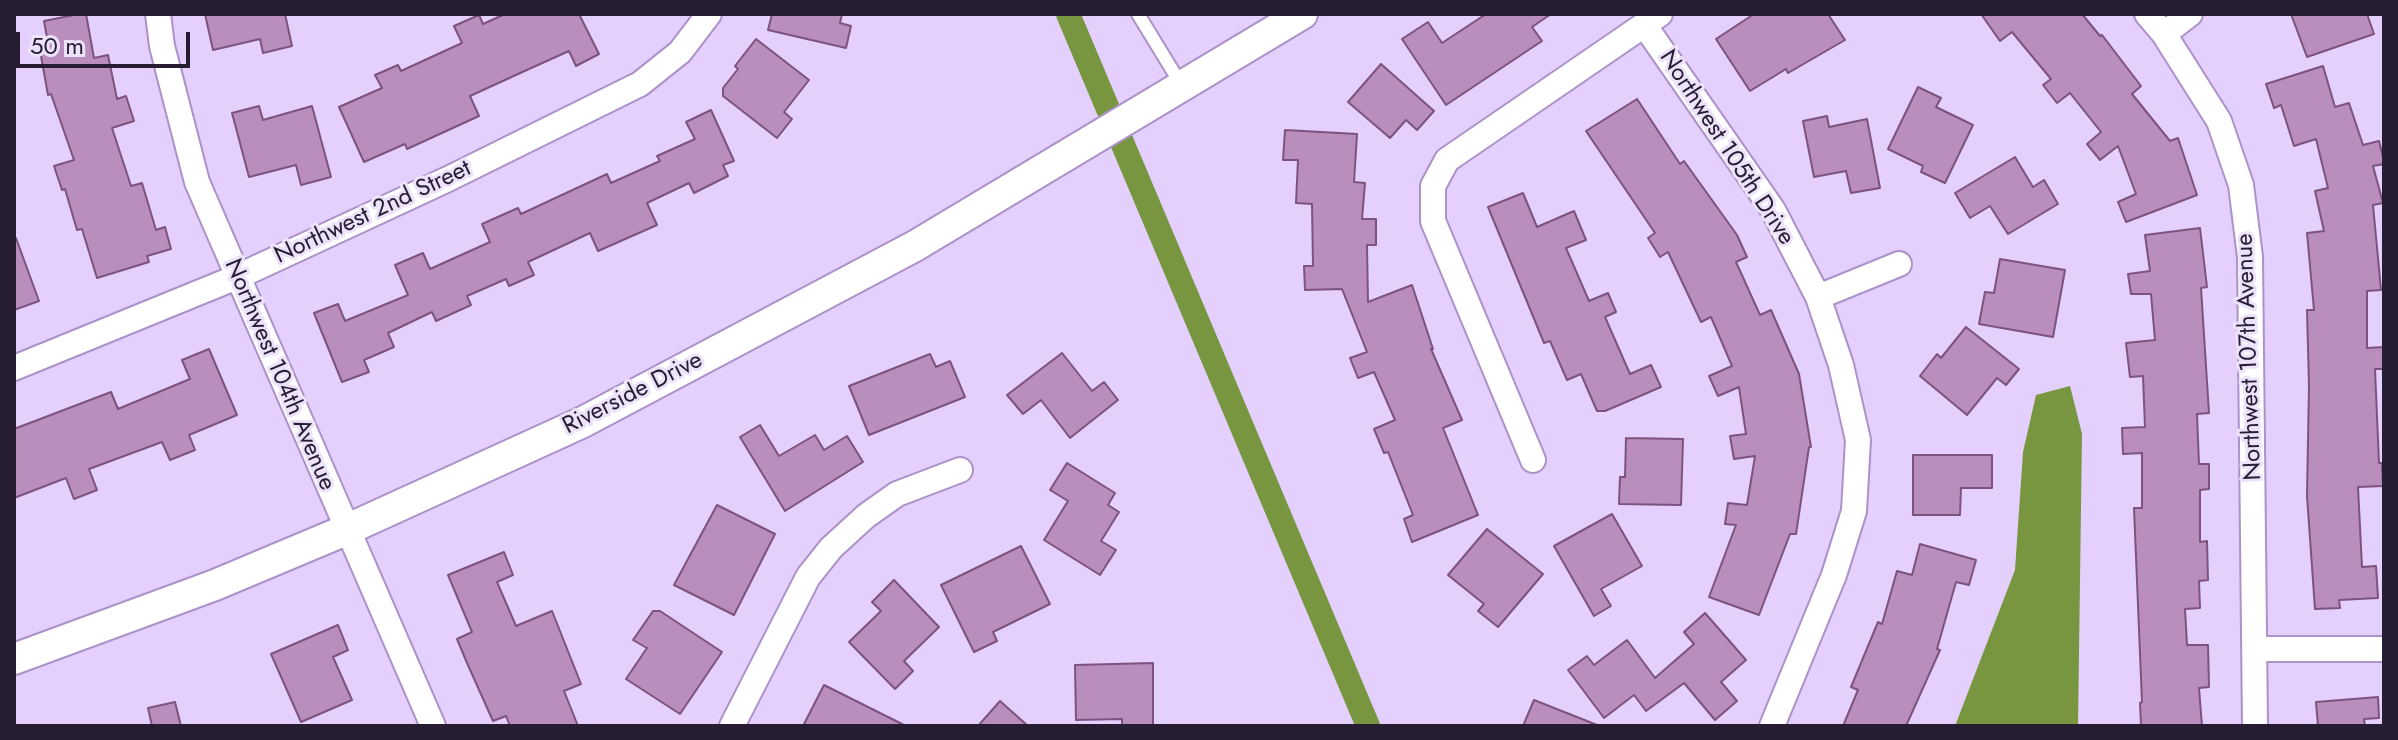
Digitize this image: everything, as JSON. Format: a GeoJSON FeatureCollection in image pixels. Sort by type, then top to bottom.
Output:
{"type":"FeatureCollection","features":[{"type":"Feature","properties":{"kind":"street","name":"Northwest 104th Avenue"},"geometry":{"type":"LineString","coordinates":[[158,14],[162,46],[197,182],[433,726]]}},
{"type":"Feature","properties":{"kind":"street","name":"Riverside Drive"},"geometry":{"type":"LineString","coordinates":[[1219,62],[1274,14]]}},
{"type":"Feature","properties":{"kind":"street","name":"Riverside Drive"},"geometry":{"type":"LineString","coordinates":[[14,659],[215,585],[346,530],[583,422],[915,246],[1302,14]]}},
{"type":"Feature","properties":{"kind":"street","name":"Northwest 107th Avenue"},"geometry":{"type":"LineString","coordinates":[[2147,14],[2164,34],[2219,121],[2241,185],[2250,257],[2255,726]]}},
{"type":"Feature","properties":{"kind":"street"},"geometry":{"type":"LineString","coordinates":[[2164,34],[2190,14]]}},
{"type":"Feature","properties":{"kind":"street","name":"Northwest 2nd Street"},"geometry":{"type":"LineString","coordinates":[[14,368],[237,277],[448,179],[640,84],[680,52],[708,17]]}},
{"type":"Feature","properties":{"kind":"street"},"geometry":{"type":"LineString","coordinates":[[1533,460],[1433,221],[1433,186],[1447,160],[1652,20]]}},
{"type":"Feature","properties":{"kind":"street","name":"Northwest 105th Drive"},"geometry":{"type":"LineString","coordinates":[[1652,20],[1773,210],[1818,297],[1841,365],[1858,440],[1854,511],[1834,575],[1772,726]]}},
{"type":"Feature","properties":{"kind":"street"},"geometry":{"type":"LineString","coordinates":[[1818,297],[1899,264]]}},
{"type":"Feature","properties":{"kind":"street"},"geometry":{"type":"LineString","coordinates":[[732,726],[808,577],[831,548],[866,516],[897,494],[960,470]]}},
{"type":"Feature","properties":{"kind":"street"},"geometry":{"type":"LineString","coordinates":[[2256,649],[2384,649]]}},
{"type":"Feature","properties":{"kind":"lane"},"geometry":{"type":"LineString","coordinates":[[1138,14],[1182,86]]}},
{"type":"Feature","properties":{"kind":"shaded area"},"geometry":{"type":"Polygon","coordinates":[[[2070,386],[2082,434],[2078,726],[1955,726],[2015,570],[2023,452],[2036,395],[2070,386]]]}},
{"type":"Feature","properties":{"kind":"building"},"geometry":{"type":"Polygon","coordinates":[[[86,14],[94,58],[108,55],[117,99],[126,96],[134,121],[112,128],[131,186],[142,183],[156,230],[165,227],[171,249],[147,256],[149,262],[97,278],[82,229],[77,230],[65,189],[62,190],[54,166],[74,160],[51,94],[48,95],[39,45],[48,43],[44,21],[86,14]]]}},
{"type":"Feature","properties":{"kind":"building"},"geometry":{"type":"Polygon","coordinates":[[[205,14],[285,14],[292,46],[263,53],[260,39],[213,50],[205,14]]]}},
{"type":"Feature","properties":{"kind":"building"},"geometry":{"type":"Polygon","coordinates":[[[505,14],[579,14],[599,54],[576,66],[569,51],[470,96],[479,116],[407,149],[405,144],[364,162],[339,107],[382,88],[375,75],[398,65],[401,71],[462,43],[454,26],[479,15],[483,24],[505,14]]]}},
{"type":"Feature","properties":{"kind":"building"},"geometry":{"type":"Polygon","coordinates":[[[772,14],[842,14],[840,23],[851,26],[846,48],[768,30],[772,14]]]}},
{"type":"Feature","properties":{"kind":"building"},"geometry":{"type":"Polygon","coordinates":[[[1486,14],[1551,14],[1532,27],[1542,41],[1446,105],[1402,39],[1428,22],[1442,43],[1486,14]]]}},
{"type":"Feature","properties":{"kind":"building"},"geometry":{"type":"Polygon","coordinates":[[[1754,14],[1828,14],[1845,40],[1750,91],[1716,39],[1754,14]]]}},
{"type":"Feature","properties":{"kind":"building"},"geometry":{"type":"Polygon","coordinates":[[[1981,14],[2082,14],[2141,86],[2132,94],[2170,141],[2178,138],[2197,195],[2126,222],[2118,202],[2136,194],[2118,146],[2100,160],[2087,144],[2101,132],[2070,93],[2057,103],[2043,85],[2051,79],[2012,32],[2000,41],[1981,14]]]}},
{"type":"Feature","properties":{"kind":"building"},"geometry":{"type":"Polygon","coordinates":[[[2291,14],[2367,14],[2374,34],[2307,57],[2291,14]]]}},
{"type":"Feature","properties":{"kind":"building"},"geometry":{"type":"Polygon","coordinates":[[[756,39],[809,80],[784,112],[792,119],[777,138],[723,96],[723,88],[738,69],[735,66],[756,39]]]}},
{"type":"Feature","properties":{"kind":"building"},"geometry":{"type":"Polygon","coordinates":[[[1381,64],[1434,111],[1417,130],[1406,120],[1390,138],[1348,102],[1381,64]]]}},
{"type":"Feature","properties":{"kind":"building"},"geometry":{"type":"Polygon","coordinates":[[[2323,66],[2335,107],[2349,103],[2363,145],[2379,141],[2384,161],[2384,164],[2373,166],[2383,203],[2373,205],[2381,290],[2367,291],[2367,348],[2384,347],[2384,369],[2375,369],[2379,463],[2382,463],[2383,486],[2358,487],[2362,567],[2376,566],[2378,598],[2339,600],[2340,608],[2315,609],[2307,496],[2307,310],[2314,310],[2307,233],[2324,231],[2315,191],[2328,188],[2316,139],[2294,146],[2281,105],[2274,108],[2266,84],[2323,66]]]}},
{"type":"Feature","properties":{"kind":"building"},"geometry":{"type":"Polygon","coordinates":[[[1918,87],[1941,98],[1936,107],[1973,125],[1945,183],[1921,172],[1923,166],[1888,149],[1918,87]]]}},
{"type":"Feature","properties":{"kind":"building"},"geometry":{"type":"Polygon","coordinates":[[[1637,99],[1680,164],[1684,161],[1737,235],[1747,257],[1736,262],[1760,315],[1771,310],[1799,374],[1811,447],[1796,534],[1790,534],[1759,615],[1709,597],[1736,525],[1725,524],[1728,503],[1747,505],[1755,456],[1734,459],[1730,436],[1746,434],[1739,387],[1718,396],[1709,376],[1732,366],[1711,317],[1701,322],[1668,252],[1660,257],[1648,238],[1655,233],[1586,131],[1637,99]]]}},
{"type":"Feature","properties":{"kind":"building"},"geometry":{"type":"Polygon","coordinates":[[[259,106],[263,120],[312,106],[331,177],[301,185],[296,165],[249,177],[232,113],[259,106]]]}},
{"type":"Feature","properties":{"kind":"building"},"geometry":{"type":"Polygon","coordinates":[[[711,110],[734,161],[723,165],[728,176],[694,193],[689,183],[647,203],[657,225],[598,251],[590,233],[528,262],[534,275],[509,286],[506,279],[467,296],[471,305],[436,321],[432,312],[388,333],[394,347],[364,360],[369,372],[342,382],[314,313],[338,304],[345,321],[408,295],[395,265],[423,253],[430,269],[490,242],[482,224],[518,208],[521,214],[607,174],[611,183],[660,161],[657,156],[695,139],[686,122],[711,110]]]}},
{"type":"Feature","properties":{"kind":"building"},"geometry":{"type":"Polygon","coordinates":[[[1827,116],[1829,127],[1867,119],[1880,188],[1851,193],[1846,171],[1814,177],[1803,121],[1827,116]]]}},
{"type":"Feature","properties":{"kind":"building"},"geometry":{"type":"Polygon","coordinates":[[[1285,130],[1357,134],[1354,182],[1365,183],[1362,219],[1376,219],[1376,245],[1367,245],[1368,302],[1412,285],[1431,349],[1462,420],[1443,428],[1478,515],[1412,542],[1404,519],[1413,515],[1388,452],[1384,453],[1374,429],[1395,420],[1374,372],[1358,378],[1350,358],[1367,352],[1342,289],[1305,290],[1304,266],[1313,266],[1312,204],[1296,203],[1298,160],[1283,160],[1285,130]]]}},
{"type":"Feature","properties":{"kind":"building"},"geometry":{"type":"Polygon","coordinates":[[[2015,157],[2033,187],[2044,180],[2058,204],[2008,234],[1990,206],[1970,218],[1955,193],[2015,157]]]}},
{"type":"Feature","properties":{"kind":"building"},"geometry":{"type":"Polygon","coordinates":[[[1523,193],[1537,227],[1574,211],[1586,240],[1566,248],[1589,301],[1608,293],[1616,312],[1605,317],[1630,374],[1651,365],[1661,387],[1605,411],[1597,411],[1581,374],[1567,380],[1550,341],[1544,343],[1488,207],[1523,193]]]}},
{"type":"Feature","properties":{"kind":"building"},"geometry":{"type":"Polygon","coordinates":[[[2200,228],[2207,287],[2201,288],[2209,413],[2197,414],[2199,464],[2209,464],[2209,489],[2200,490],[2200,542],[2207,541],[2208,580],[2199,581],[2200,608],[2185,609],[2187,645],[2208,645],[2209,687],[2199,688],[2202,726],[2141,726],[2134,508],[2142,508],[2142,453],[2123,454],[2122,428],[2145,427],[2143,376],[2130,377],[2126,343],[2155,340],[2151,294],[2131,294],[2128,274],[2150,271],[2145,235],[2200,228]]]}},
{"type":"Feature","properties":{"kind":"building"},"geometry":{"type":"Polygon","coordinates":[[[14,238],[39,301],[14,310],[14,238]]]}},
{"type":"Feature","properties":{"kind":"building"},"geometry":{"type":"Polygon","coordinates":[[[2000,259],[2065,270],[2053,337],[1979,324],[1985,292],[1994,293],[2000,259]]]}},
{"type":"Feature","properties":{"kind":"building"},"geometry":{"type":"Polygon","coordinates":[[[1966,327],[2019,369],[2006,385],[1997,378],[1967,415],[1920,376],[1937,354],[1941,358],[1966,327]]]}},
{"type":"Feature","properties":{"kind":"building"},"geometry":{"type":"Polygon","coordinates":[[[209,349],[237,415],[189,435],[195,450],[170,460],[162,442],[89,469],[97,490],[74,499],[66,478],[14,498],[14,429],[111,392],[118,409],[190,379],[182,360],[209,349]]]}},
{"type":"Feature","properties":{"kind":"building"},"geometry":{"type":"Polygon","coordinates":[[[1062,353],[1092,391],[1104,382],[1118,400],[1070,438],[1041,400],[1023,414],[1007,395],[1062,353]]]}},
{"type":"Feature","properties":{"kind":"building"},"geometry":{"type":"Polygon","coordinates":[[[930,354],[936,367],[950,361],[965,397],[869,435],[849,386],[930,354]]]}},
{"type":"Feature","properties":{"kind":"building"},"geometry":{"type":"Polygon","coordinates":[[[760,425],[779,456],[815,435],[824,450],[847,436],[863,462],[785,511],[740,437],[760,425]]]}},
{"type":"Feature","properties":{"kind":"building"},"geometry":{"type":"Polygon","coordinates":[[[1626,438],[1683,439],[1681,505],[1619,504],[1620,477],[1625,477],[1626,438]]]}},
{"type":"Feature","properties":{"kind":"building"},"geometry":{"type":"Polygon","coordinates":[[[1913,455],[1992,455],[1992,488],[1961,488],[1960,515],[1913,515],[1913,455]]]}},
{"type":"Feature","properties":{"kind":"building"},"geometry":{"type":"Polygon","coordinates":[[[1067,463],[1115,493],[1108,505],[1119,512],[1101,541],[1116,550],[1100,575],[1044,540],[1068,501],[1050,490],[1067,463]]]}},
{"type":"Feature","properties":{"kind":"building"},"geometry":{"type":"Polygon","coordinates":[[[717,505],[775,534],[734,615],[674,585],[717,505]]]}},
{"type":"Feature","properties":{"kind":"building"},"geometry":{"type":"Polygon","coordinates":[[[1612,514],[1642,566],[1601,589],[1611,606],[1594,616],[1554,546],[1612,514]]]}},
{"type":"Feature","properties":{"kind":"building"},"geometry":{"type":"Polygon","coordinates":[[[1487,529],[1543,574],[1498,627],[1478,611],[1484,604],[1448,575],[1487,529]]]}},
{"type":"Feature","properties":{"kind":"building"},"geometry":{"type":"Polygon","coordinates":[[[1920,544],[1976,560],[1969,585],[1956,582],[1937,649],[1940,650],[1906,726],[1843,726],[1858,690],[1851,687],[1878,622],[1882,624],[1897,571],[1912,575],[1920,544]]]}},
{"type":"Feature","properties":{"kind":"building"},"geometry":{"type":"Polygon","coordinates":[[[1021,546],[1050,604],[993,632],[997,641],[974,652],[941,585],[1021,546]]]}},
{"type":"Feature","properties":{"kind":"building"},"geometry":{"type":"Polygon","coordinates":[[[504,552],[513,575],[497,582],[516,626],[552,611],[581,684],[564,691],[578,726],[510,726],[506,716],[493,721],[467,663],[457,639],[472,632],[448,575],[504,552]]]}},
{"type":"Feature","properties":{"kind":"building"},"geometry":{"type":"Polygon","coordinates":[[[894,580],[939,627],[904,661],[913,671],[895,689],[849,642],[881,611],[872,602],[894,580]]]}},
{"type":"Feature","properties":{"kind":"building"},"geometry":{"type":"Polygon","coordinates":[[[653,611],[660,611],[722,652],[680,714],[626,679],[647,648],[633,640],[653,611]]]}},
{"type":"Feature","properties":{"kind":"building"},"geometry":{"type":"Polygon","coordinates":[[[1705,613],[1746,660],[1721,682],[1737,701],[1715,720],[1684,683],[1646,711],[1634,695],[1604,718],[1568,670],[1587,656],[1594,665],[1627,640],[1655,678],[1694,644],[1684,632],[1705,613]]]}},
{"type":"Feature","properties":{"kind":"building"},"geometry":{"type":"Polygon","coordinates":[[[338,625],[348,650],[333,657],[352,700],[301,722],[271,654],[338,625]]]}},
{"type":"Feature","properties":{"kind":"building"},"geometry":{"type":"Polygon","coordinates":[[[1153,663],[1153,726],[1122,726],[1122,719],[1076,720],[1075,665],[1153,663]]]}},
{"type":"Feature","properties":{"kind":"building"},"geometry":{"type":"Polygon","coordinates":[[[824,685],[906,726],[803,726],[824,685]]]}},
{"type":"Feature","properties":{"kind":"building"},"geometry":{"type":"Polygon","coordinates":[[[2378,697],[2379,718],[2364,719],[2365,726],[2318,726],[2316,702],[2378,697]]]}},
{"type":"Feature","properties":{"kind":"building"},"geometry":{"type":"Polygon","coordinates":[[[1534,700],[1597,725],[1597,726],[1523,726],[1534,700]]]}},
{"type":"Feature","properties":{"kind":"building"},"geometry":{"type":"Polygon","coordinates":[[[1000,701],[1028,726],[978,726],[1000,701]]]}},
{"type":"Feature","properties":{"kind":"building"},"geometry":{"type":"Polygon","coordinates":[[[175,702],[181,726],[152,726],[148,708],[175,702]]]}},
{"type":"Feature","properties":{"kind":"waterway"},"geometry":{"type":"LineString","coordinates":[[1068,14],[1368,726]]}}]}
